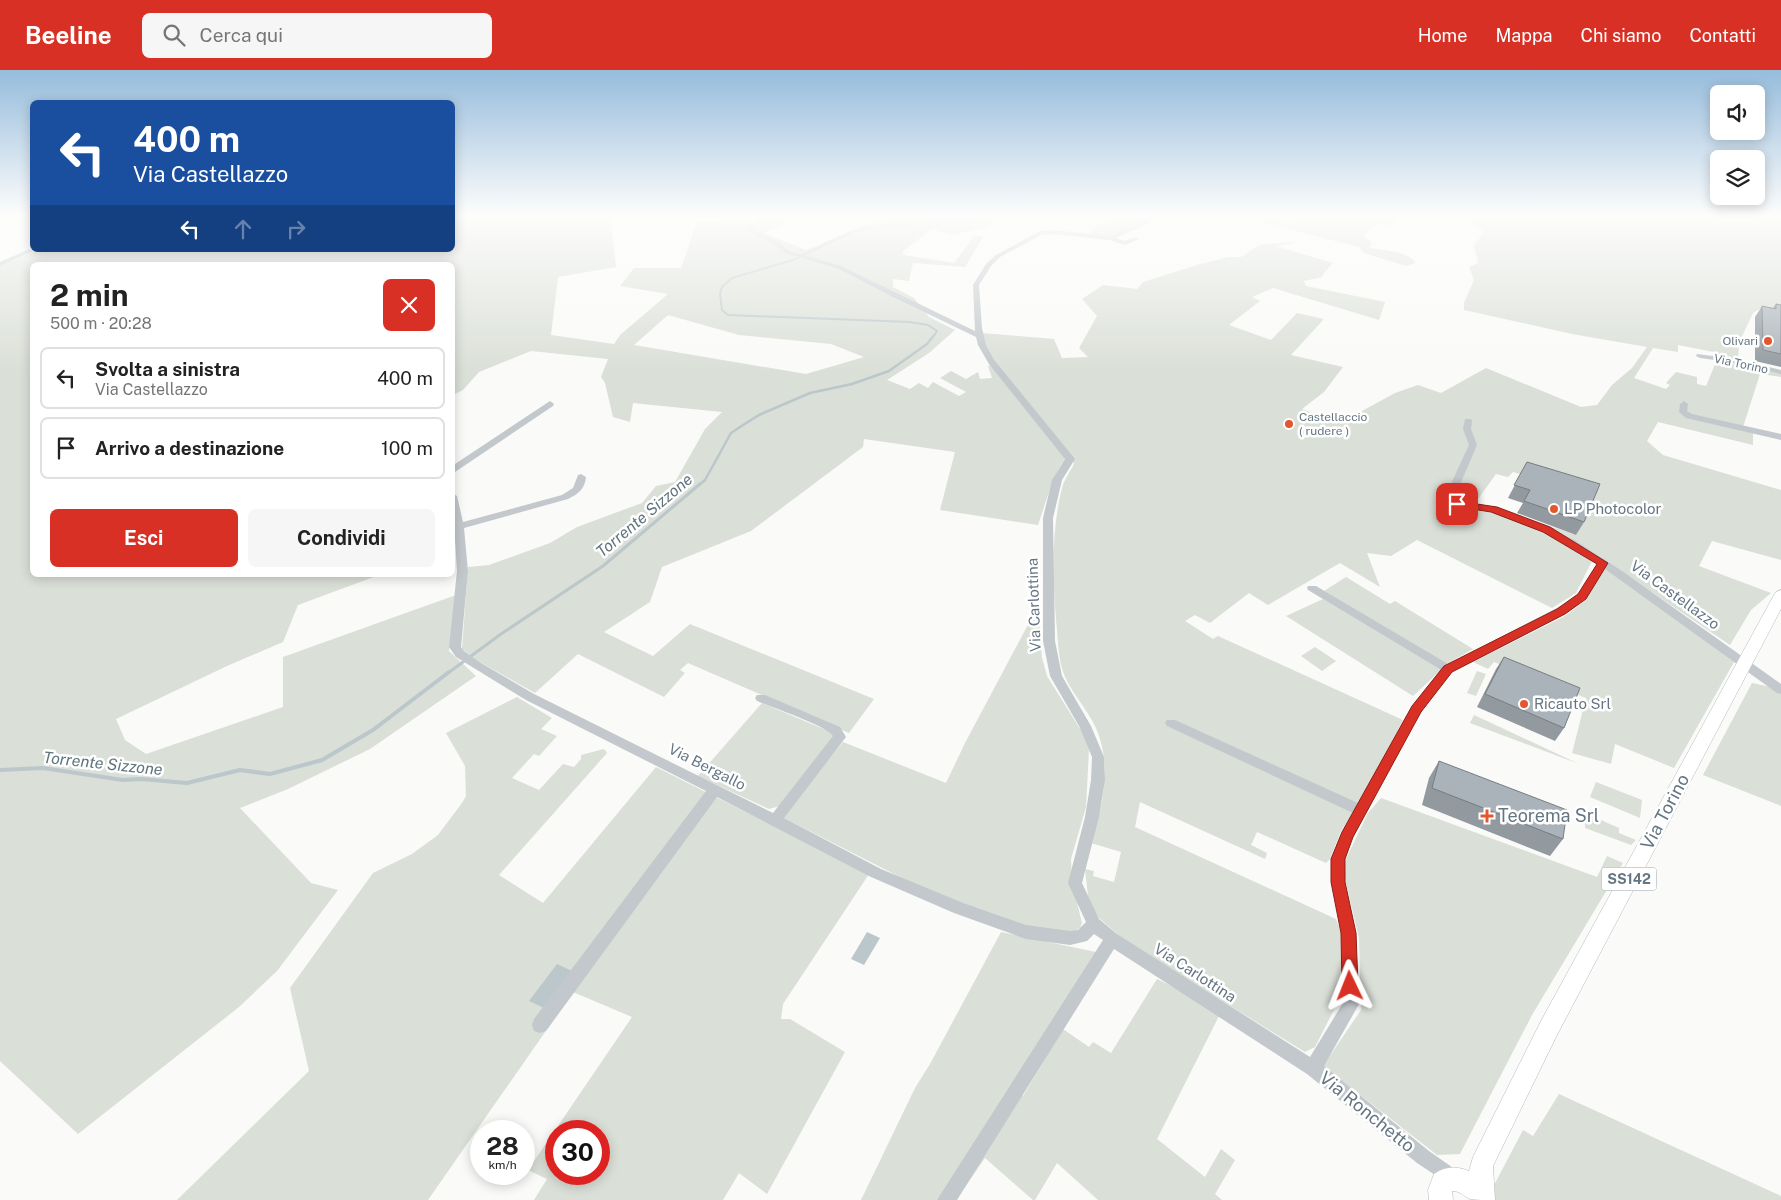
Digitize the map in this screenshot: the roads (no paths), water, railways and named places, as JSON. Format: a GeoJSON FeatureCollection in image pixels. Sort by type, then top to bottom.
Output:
{"type":"FeatureCollection","features":[{"type":"Feature","properties":{"kind":"main road","name":"Via Torino"},"geometry":{"type":"LineString","coordinates":[[1460,1189],[1481,1164],[1549,1028],[1781,595]]}},
{"type":"Feature","properties":{"kind":"street"},"geometry":{"type":"LineString","coordinates":[[841,268],[980,336]]}},
{"type":"Feature","properties":{"kind":"street","name":"Via Carlottina"},"geometry":{"type":"LineString","coordinates":[[986,268],[976,285],[982,345],[992,362],[1070,459],[1057,480],[1048,518],[1049,641],[1056,676],[1086,726],[1098,757],[1098,780],[1092,816],[1074,883],[1094,924],[1112,940],[1313,1068]]}},
{"type":"Feature","properties":{"kind":"street","name":"Via Torino"},"geometry":{"type":"LineString","coordinates":[[1700,356],[1736,361],[1781,372]]}},
{"type":"Feature","properties":{"kind":"street"},"geometry":{"type":"LineString","coordinates":[[455,469],[550,404]]}},
{"type":"Feature","properties":{"kind":"street"},"geometry":{"type":"LineString","coordinates":[[1684,404],[1683,412],[1689,416],[1781,437]]}},
{"type":"Feature","properties":{"kind":"street","name":"Via Castellazzo"},"geometry":{"type":"LineString","coordinates":[[1468,421],[1467,428],[1472,445],[1447,503],[1493,509],[1546,530],[1603,563],[1781,690]]}},
{"type":"Feature","properties":{"kind":"street"},"geometry":{"type":"LineString","coordinates":[[460,526],[565,497],[577,491],[581,484],[581,477]]}},
{"type":"Feature","properties":{"kind":"street","name":"Via Bergallo"},"geometry":{"type":"LineString","coordinates":[[455,507],[460,526],[464,567],[456,647],[460,654],[477,666],[530,696],[876,873],[959,908],[1026,932],[1070,938],[1082,936],[1094,924]]}},
{"type":"Feature","properties":{"kind":"street","name":"Via Ronchetto"},"geometry":{"type":"LineString","coordinates":[[1460,1189],[1313,1068],[1351,1004],[1349,933],[1338,882],[1338,859],[1347,836],[1416,709],[1448,669],[1561,612],[1582,597],[1603,563]]}},
{"type":"Feature","properties":{"kind":"street"},"geometry":{"type":"LineString","coordinates":[[1312,588],[1448,669]]}},
{"type":"Feature","properties":{"kind":"street"},"geometry":{"type":"LineString","coordinates":[[761,698],[824,724],[836,730],[840,737],[775,820]]}},
{"type":"Feature","properties":{"kind":"street"},"geometry":{"type":"LineString","coordinates":[[1171,723],[1362,810]]}},
{"type":"Feature","properties":{"kind":"street"},"geometry":{"type":"LineString","coordinates":[[540,1026],[715,789]]}},
{"type":"Feature","properties":{"kind":"street"},"geometry":{"type":"LineString","coordinates":[[946,1200],[1112,940]]}},
{"type":"Feature","properties":{"kind":"waterway","name":"Torrente Sizzone"},"geometry":{"type":"LineString","coordinates":[[767,268],[732,278],[722,287],[720,294],[722,310],[728,315],[909,322],[928,325],[937,331],[934,335]]}},
{"type":"Feature","properties":{"kind":"waterway","name":"Torrente Sizzone"},"geometry":{"type":"LineString","coordinates":[[699,485],[705,480],[731,433],[743,425],[759,415],[810,393],[852,384],[889,371],[927,344],[935,334]]}},
{"type":"Feature","properties":{"kind":"waterway","name":"Torrente Sizzone"},"geometry":{"type":"LineString","coordinates":[[448,673],[501,634],[603,566],[700,484]]}},
{"type":"Feature","properties":{"kind":"waterway","name":"Torrente Sizzone"},"geometry":{"type":"LineString","coordinates":[[0,770],[43,768],[123,780],[141,779],[187,783],[240,770],[270,774],[322,760],[373,730],[449,672]]}},
{"type":"Feature","properties":{"kind":"place","name":"Olivari"},"geometry":{"type":"Point","coordinates":[1768,341]}},
{"type":"Feature","properties":{"kind":"place","name":"Castellaccio ( rudere )"},"geometry":{"type":"Point","coordinates":[1289,424]}},
{"type":"Feature","properties":{"kind":"place","name":"LP Photocolor"},"geometry":{"type":"Point","coordinates":[1554,509]}},
{"type":"Feature","properties":{"kind":"place","name":"Ricauto Srl"},"geometry":{"type":"Point","coordinates":[1524,704]}},
{"type":"Feature","properties":{"kind":"place","name":"Teorema Srl"},"geometry":{"type":"Point","coordinates":[1487,816]}}]}
